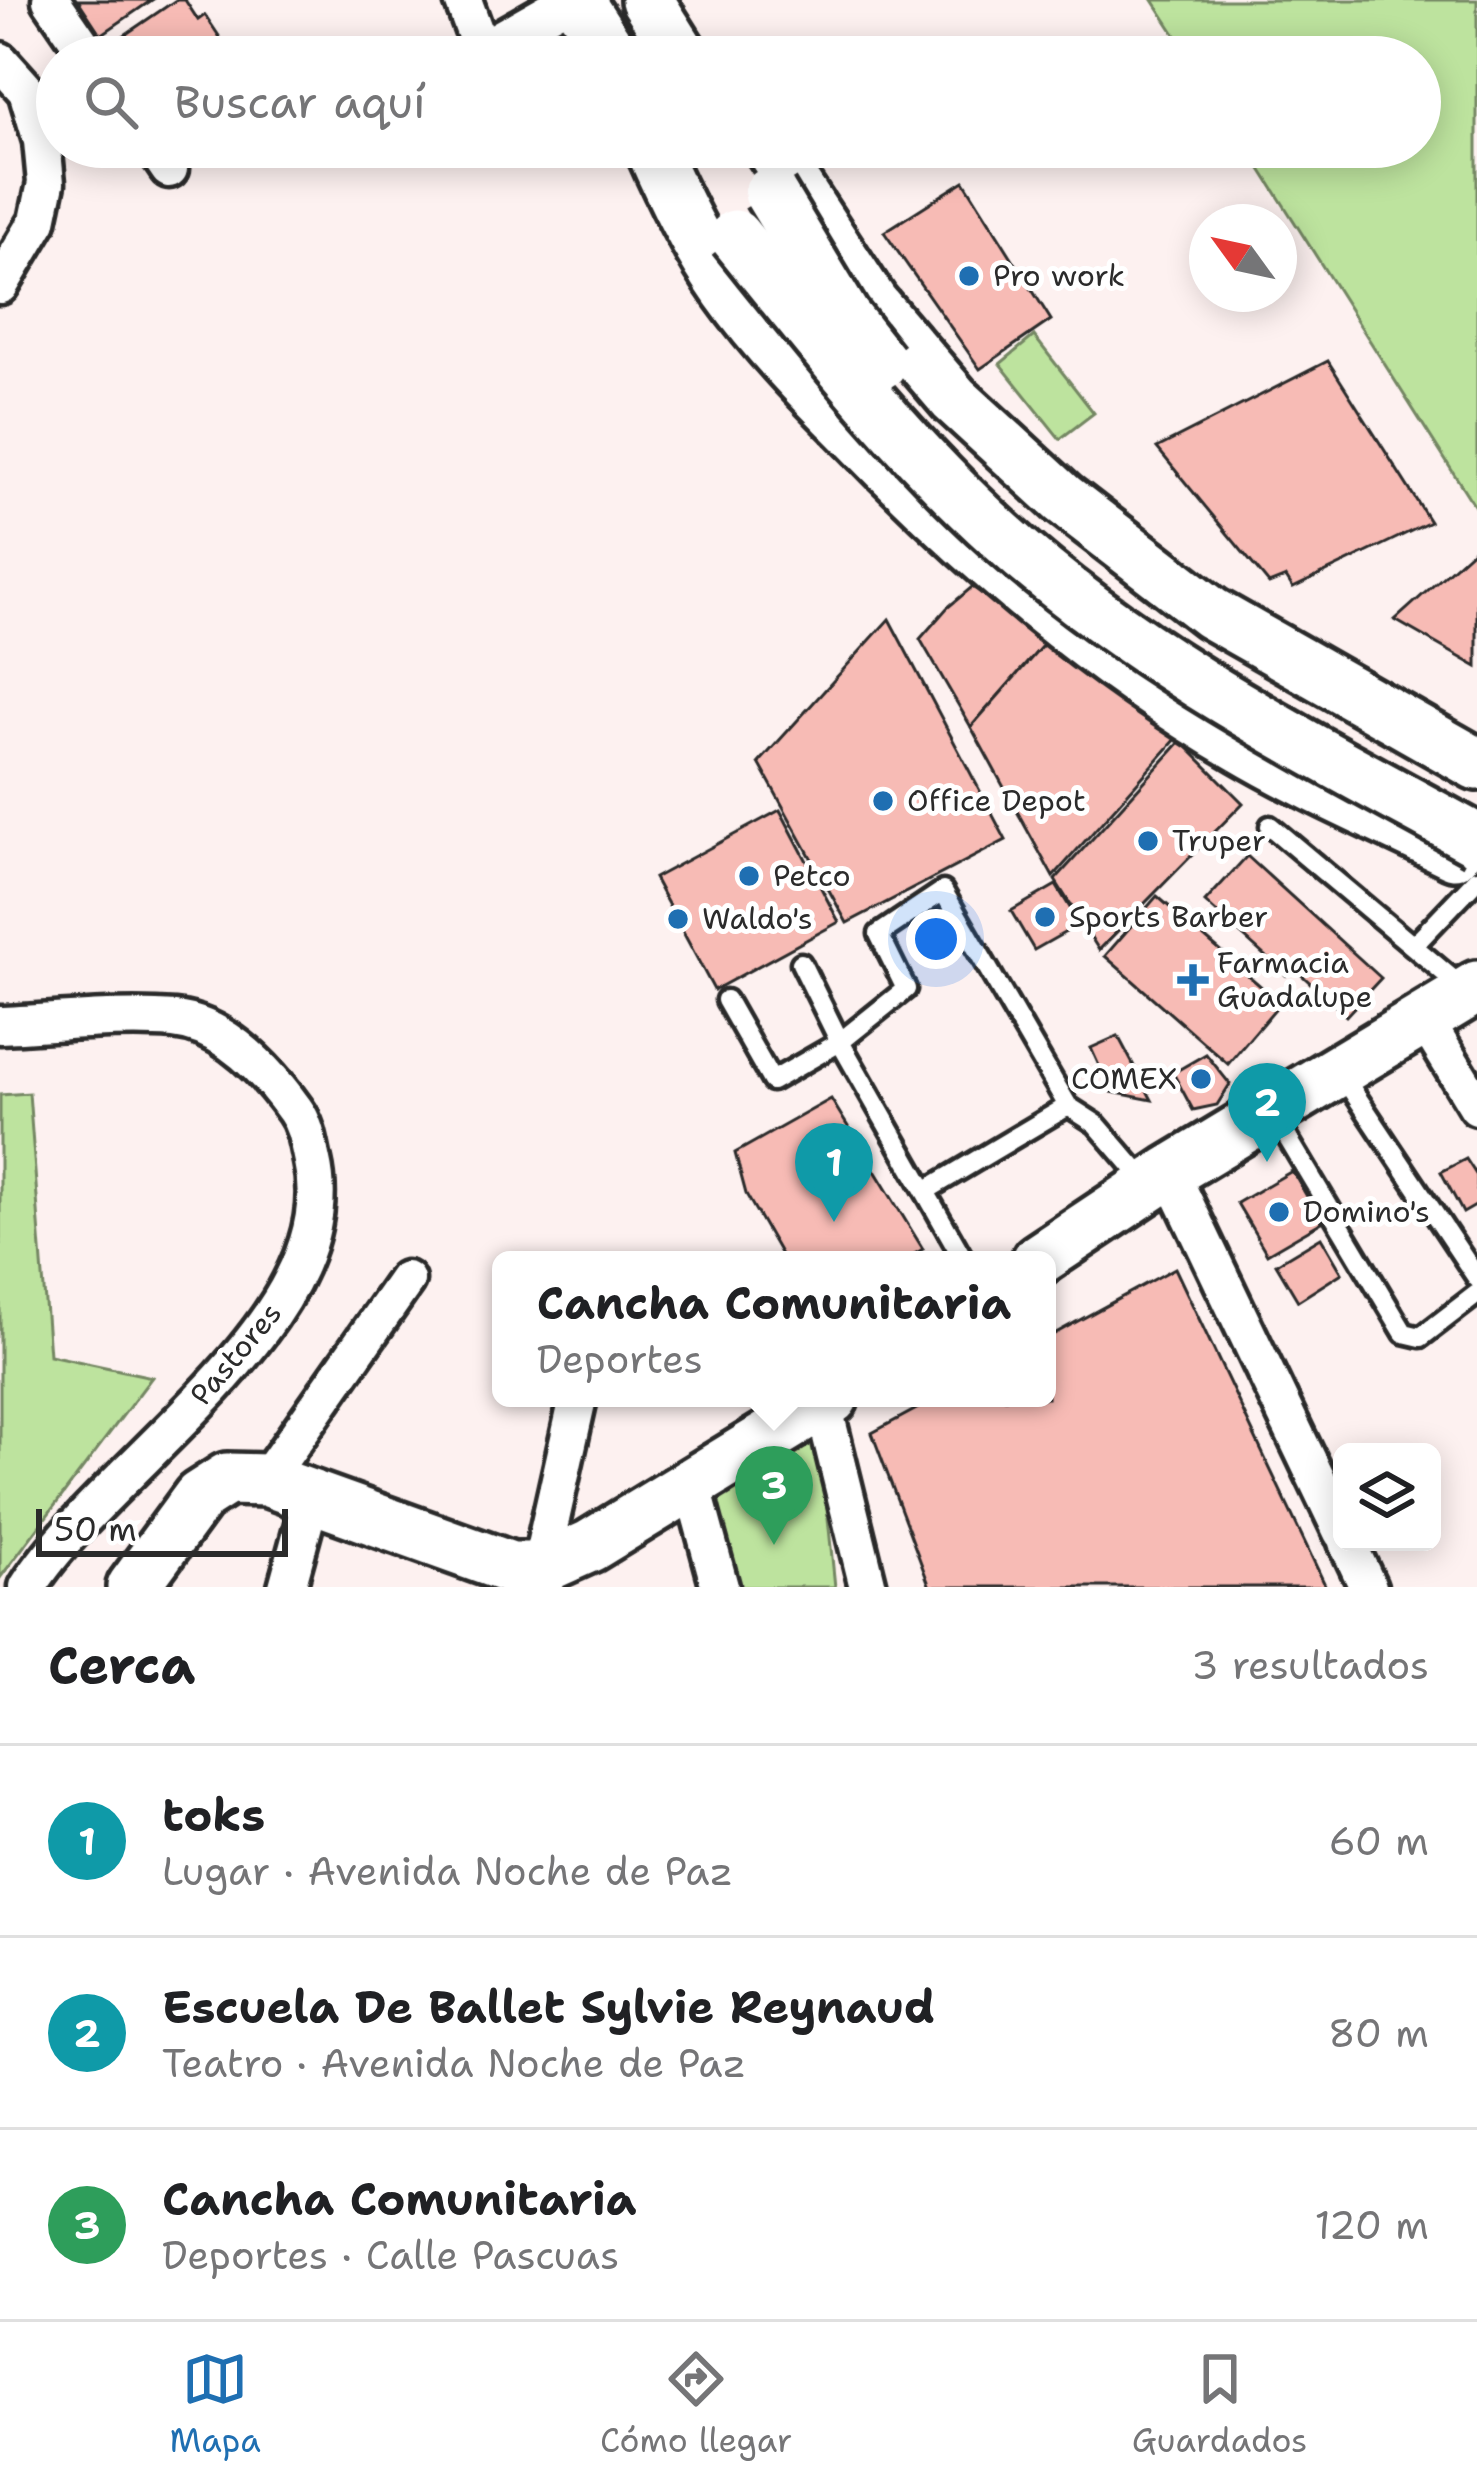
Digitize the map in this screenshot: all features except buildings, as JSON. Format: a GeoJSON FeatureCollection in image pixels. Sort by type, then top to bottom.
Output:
{"type":"FeatureCollection","features":[{"type":"Feature","properties":{"kind":"street"},"geometry":{"type":"LineString","coordinates":[[50,0],[76,36]]}},
{"type":"Feature","properties":{"kind":"street"},"geometry":{"type":"LineString","coordinates":[[463,0],[477,36]]}},
{"type":"Feature","properties":{"kind":"street"},"geometry":{"type":"LineString","coordinates":[[512,36],[573,0],[599,36]]}},
{"type":"Feature","properties":{"kind":"street"},"geometry":{"type":"LineString","coordinates":[[647,0],[670,36]]}},
{"type":"Feature","properties":{"kind":"street"},"geometry":{"type":"LineString","coordinates":[[676,0],[699,36]]}},
{"type":"Feature","properties":{"kind":"street"},"geometry":{"type":"LineString","coordinates":[[0,61],[27,91],[36,119]]}},
{"type":"Feature","properties":{"kind":"street"},"geometry":{"type":"LineString","coordinates":[[0,284],[38,221],[45,168]]}},
{"type":"Feature","properties":{"kind":"street"},"geometry":{"type":"LineString","coordinates":[[661,168],[676,204],[729,293],[823,401],[940,522],[1058,623],[1179,709],[1245,749],[1477,865]]}},
{"type":"Feature","properties":{"kind":"street"},"geometry":{"type":"LineString","coordinates":[[689,168],[735,236],[928,468],[1004,539],[1094,613],[1222,699],[1477,840]]}},
{"type":"Feature","properties":{"kind":"street"},"geometry":{"type":"LineString","coordinates":[[770,170],[954,400],[1063,500],[1211,613],[1477,764]]}},
{"type":"Feature","properties":{"kind":"street"},"geometry":{"type":"LineString","coordinates":[[770,170],[844,316],[902,388],[989,480],[1067,548],[1176,630],[1252,679],[1477,799]]}},
{"type":"Feature","properties":{"kind":"street"},"geometry":{"type":"LineString","coordinates":[[1245,749],[1281,722],[1291,708],[1298,662]]}},
{"type":"Feature","properties":{"kind":"street"},"geometry":{"type":"LineString","coordinates":[[1052,1251],[1160,1179],[1472,990]]}},
{"type":"Feature","properties":{"kind":"street"},"geometry":{"type":"LineString","coordinates":[[1424,1019],[1477,1106]]}},
{"type":"Feature","properties":{"kind":"street","name":"Pastores"},"geometry":{"type":"LineString","coordinates":[[0,1025],[177,1020],[226,1039],[272,1078],[303,1121],[316,1179],[311,1237],[286,1294],[245,1351],[82,1519],[28,1587]]}},
{"type":"Feature","properties":{"kind":"street"},"geometry":{"type":"LineString","coordinates":[[1160,1179],[1333,1515]]}},
{"type":"Feature","properties":{"kind":"street"},"geometry":{"type":"LineString","coordinates":[[287,1587],[289,1488],[406,1280]]}},
{"type":"Feature","properties":{"kind":"street"},"geometry":{"type":"LineString","coordinates":[[538,1577],[576,1407]]}},
{"type":"Feature","properties":{"kind":"street"},"geometry":{"type":"LineString","coordinates":[[133,1587],[199,1497],[227,1479],[289,1488],[538,1577],[817,1407]]}},
{"type":"Feature","properties":{"kind":"street"},"geometry":{"type":"LineString","coordinates":[[828,1407],[868,1587]]}},
{"type":"Feature","properties":{"kind":"street"},"geometry":{"type":"LineString","coordinates":[[692,1484],[720,1587]]}},
{"type":"Feature","properties":{"kind":"street"},"geometry":{"type":"LineString","coordinates":[[1351,1551],[1368,1587]]}},
{"type":"Feature","properties":{"kind":"lane"},"geometry":{"type":"LineString","coordinates":[[1270,826],[1472,990]]}},
{"type":"Feature","properties":{"kind":"lane"},"geometry":{"type":"LineString","coordinates":[[1414,945],[1477,878]]}},
{"type":"Feature","properties":{"kind":"lane"},"geometry":{"type":"LineString","coordinates":[[726,1000],[772,1081],[840,1042],[906,989],[879,934],[944,891],[1068,1106],[1160,1179]]}},
{"type":"Feature","properties":{"kind":"lane"},"geometry":{"type":"LineString","coordinates":[[801,963],[840,1042],[959,1251]]}},
{"type":"Feature","properties":{"kind":"lane"},"geometry":{"type":"LineString","coordinates":[[1339,1070],[1477,1278]]}},
{"type":"Feature","properties":{"kind":"lane"},"geometry":{"type":"LineString","coordinates":[[926,1192],[1068,1106]]}},
{"type":"Feature","properties":{"kind":"lane"},"geometry":{"type":"LineString","coordinates":[[1271,1111],[1404,1333],[1421,1337],[1477,1294]]}},
{"type":"Feature","properties":{"kind":"green space"},"geometry":{"type":"Polygon","coordinates":[[[1153,0],[1477,0],[1477,510],[1297,226],[1297,204],[1283,204],[1260,168],[1441,168],[1441,36],[1176,36],[1153,0]]]}},
{"type":"Feature","properties":{"kind":"green space"},"geometry":{"type":"Polygon","coordinates":[[[1034,336],[1094,413],[1060,439],[1000,364],[1034,336]]]}},
{"type":"Feature","properties":{"kind":"green space"},"geometry":{"type":"Polygon","coordinates":[[[29,1093],[49,1355],[152,1377],[0,1578],[0,1095],[29,1093]]]}},
{"type":"Feature","properties":{"kind":"green space"},"geometry":{"type":"Polygon","coordinates":[[[820,1439],[835,1587],[730,1587],[705,1502],[820,1439]]]}},
{"type":"Feature","properties":{"kind":"place","name":"Pro work"},"geometry":{"type":"Point","coordinates":[969,276]}},
{"type":"Feature","properties":{"kind":"place","name":"Office Depot"},"geometry":{"type":"Point","coordinates":[883,801]}},
{"type":"Feature","properties":{"kind":"place","name":"Truper"},"geometry":{"type":"Point","coordinates":[1148,841]}},
{"type":"Feature","properties":{"kind":"place","name":"Petco"},"geometry":{"type":"Point","coordinates":[749,876]}},
{"type":"Feature","properties":{"kind":"place","name":"Sports Barber"},"geometry":{"type":"Point","coordinates":[1045,917]}},
{"type":"Feature","properties":{"kind":"place","name":"Waldo's"},"geometry":{"type":"Point","coordinates":[678,919]}},
{"type":"Feature","properties":{"kind":"place","name":"Farmacia Guadalupe"},"geometry":{"type":"Point","coordinates":[1193,980]}},
{"type":"Feature","properties":{"kind":"place","name":"COMEX"},"geometry":{"type":"Point","coordinates":[1201,1079]}},
{"type":"Feature","properties":{"kind":"place","name":"Escuela De Ballet Sylvie Reynaud"},"geometry":{"type":"Point","coordinates":[1267,1162]}},
{"type":"Feature","properties":{"kind":"place","name":"Domino's"},"geometry":{"type":"Point","coordinates":[1279,1212]}},
{"type":"Feature","properties":{"kind":"place","name":"toks"},"geometry":{"type":"Point","coordinates":[834,1222]}},
{"type":"Feature","properties":{"kind":"place","name":"Cancha Comunitaria"},"geometry":{"type":"Point","coordinates":[774,1545]}}]}
